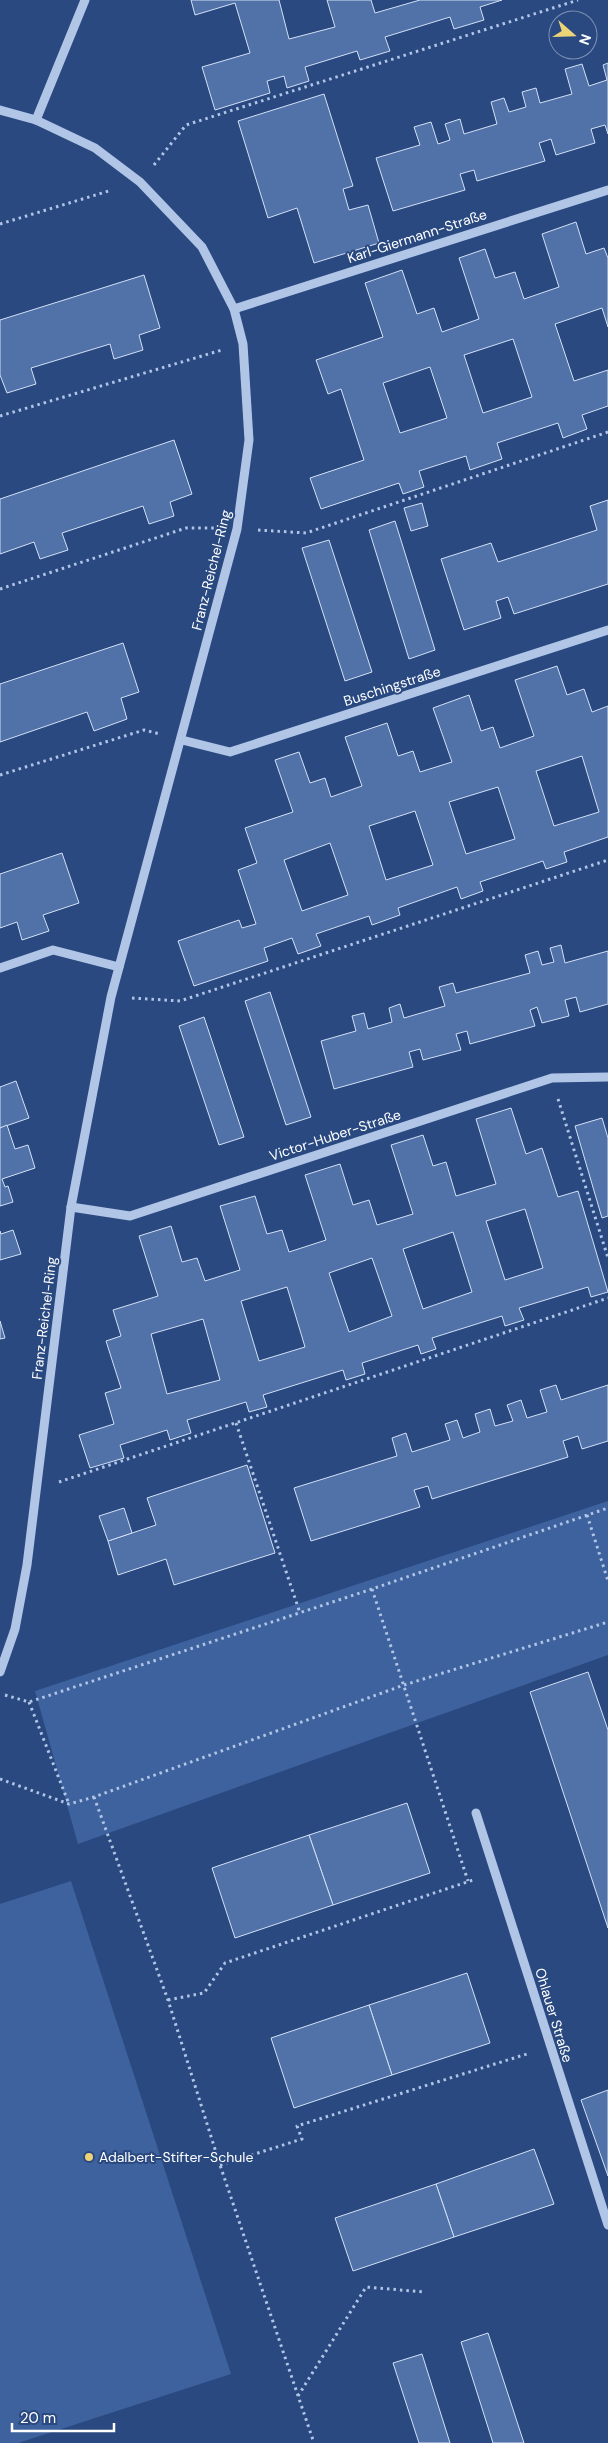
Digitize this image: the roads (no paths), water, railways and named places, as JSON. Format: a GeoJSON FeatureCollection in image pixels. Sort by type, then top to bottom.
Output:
{"type":"FeatureCollection","features":[{"type":"Feature","properties":{"kind":"street"},"geometry":{"type":"LineString","coordinates":[[36,120],[85,0]]}},
{"type":"Feature","properties":{"kind":"street","name":"Franz-Reichel-Ring"},"geometry":{"type":"LineString","coordinates":[[0,110],[36,120],[95,148],[140,182],[202,247],[234,309],[243,344],[249,440],[237,529],[112,997],[71,1207],[38,1490],[16,1629],[0,1672]]}},
{"type":"Feature","properties":{"kind":"street","name":"Karl-Giermann-Straße"},"geometry":{"type":"LineString","coordinates":[[234,309],[608,190]]}},
{"type":"Feature","properties":{"kind":"street","name":"Buschingstraße"},"geometry":{"type":"LineString","coordinates":[[182,740],[230,752],[608,630]]}},
{"type":"Feature","properties":{"kind":"street"},"geometry":{"type":"LineString","coordinates":[[0,968],[53,950],[119,967]]}},
{"type":"Feature","properties":{"kind":"street","name":"Victor-Huber-Straße"},"geometry":{"type":"LineString","coordinates":[[71,1207],[130,1216],[552,1078],[608,1077]]}},
{"type":"Feature","properties":{"kind":"street","name":"Ohlauer Straße"},"geometry":{"type":"LineString","coordinates":[[476,1813],[549,2047],[608,2225]]}},
{"type":"Feature","properties":{"kind":"place","name":"Adalbert-Stifter-Schule"},"geometry":{"type":"Point","coordinates":[89,2157]}}]}
